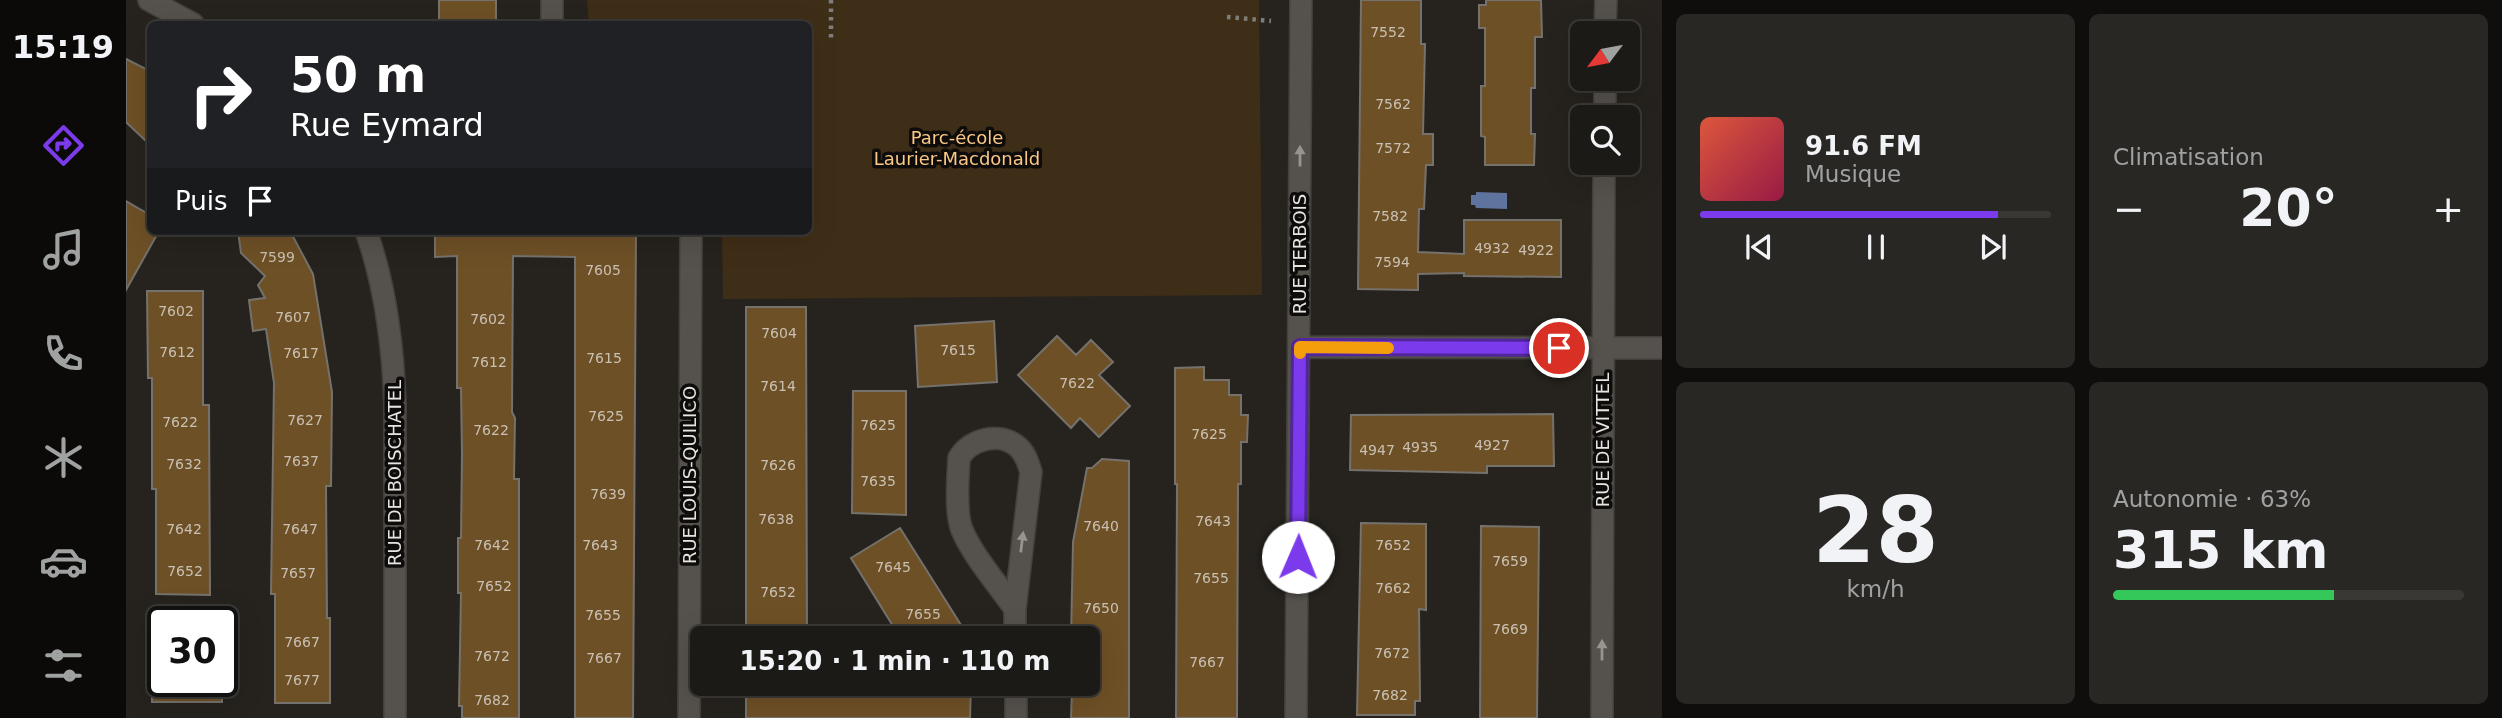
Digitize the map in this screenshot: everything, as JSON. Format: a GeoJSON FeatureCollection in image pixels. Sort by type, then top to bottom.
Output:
{"type":"FeatureCollection","features":[{"type":"Feature","properties":{"kind":"street"},"geometry":{"type":"LineString","coordinates":[[149,0],[188,21]]}},
{"type":"Feature","properties":{"kind":"street"},"geometry":{"type":"LineString","coordinates":[[552,0],[552,21]]}},
{"type":"Feature","properties":{"kind":"street","name":"RUE TERBOIS"},"geometry":{"type":"LineString","coordinates":[[1296,718],[1301,0]]}},
{"type":"Feature","properties":{"kind":"street"},"geometry":{"type":"LineString","coordinates":[[1605,21],[1606,0]]}},
{"type":"Feature","properties":{"kind":"street","name":"RUE DE VITTEL"},"geometry":{"type":"LineString","coordinates":[[1602,718],[1604,175]]}},
{"type":"Feature","properties":{"kind":"street","name":"RUE DE BOISCHATEL"},"geometry":{"type":"LineString","coordinates":[[367,235],[388,316],[394,357],[395,718]]}},
{"type":"Feature","properties":{"kind":"street","name":"RUE LOUIS-QUILICO"},"geometry":{"type":"LineString","coordinates":[[689,718],[691,235]]}},
{"type":"Feature","properties":{"kind":"street"},"geometry":{"type":"LineString","coordinates":[[1300,347],[1662,348]]}},
{"type":"Feature","properties":{"kind":"street"},"geometry":{"type":"LineString","coordinates":[[1015,610],[962,530],[959,518],[960,458],[964,450],[988,439],[1017,445],[1031,472],[1015,626]]}},
{"type":"Feature","properties":{"kind":"street"},"geometry":{"type":"LineString","coordinates":[[1016,696],[1016,718]]}},
{"type":"Feature","properties":{"kind":"path"},"geometry":{"type":"LineString","coordinates":[[831,0],[831,38]]}},
{"type":"Feature","properties":{"kind":"path"},"geometry":{"type":"LineString","coordinates":[[1227,17],[1271,21]]}},
{"type":"Feature","properties":{"kind":"green space","name":"Parc-école Laurier-Macdonald"},"geometry":{"type":"Polygon","coordinates":[[[587,0],[1259,0],[1262,295],[723,299],[722,235],[812,235],[812,21],[589,21],[587,0]]]}},
{"type":"Feature","properties":{"kind":"water"},"geometry":{"type":"Polygon","coordinates":[[[1476,192],[1507,193],[1507,209],[1476,208],[1471,205],[1471,195],[1476,195],[1476,192]]]}},
{"type":"Feature","properties":{"kind":"building"},"geometry":{"type":"Polygon","coordinates":[[[439,0],[496,0],[496,21],[439,21],[439,0]]]}},
{"type":"Feature","properties":{"kind":"building"},"geometry":{"type":"Polygon","coordinates":[[[1361,0],[1421,0],[1421,44],[1425,44],[1423,134],[1433,134],[1433,165],[1426,165],[1424,209],[1419,209],[1418,252],[1464,254],[1464,220],[1561,220],[1561,277],[1418,274],[1418,290],[1358,289],[1361,0]]]}},
{"type":"Feature","properties":{"kind":"building"},"geometry":{"type":"Polygon","coordinates":[[[1486,0],[1541,0],[1542,37],[1535,37],[1535,88],[1531,88],[1531,134],[1535,134],[1534,165],[1485,165],[1485,137],[1481,136],[1481,86],[1485,86],[1485,28],[1479,28],[1479,5],[1486,5],[1486,0]]]}},
{"type":"Feature","properties":{"kind":"building"},"geometry":{"type":"Polygon","coordinates":[[[126,59],[147,70],[147,142],[126,122],[126,59]]]}},
{"type":"Feature","properties":{"kind":"building"},"geometry":{"type":"Polygon","coordinates":[[[126,201],[147,213],[147,235],[157,235],[126,290],[126,201]]]}},
{"type":"Feature","properties":{"kind":"building"},"geometry":{"type":"Polygon","coordinates":[[[239,235],[292,235],[313,274],[332,392],[331,486],[326,486],[330,703],[275,703],[275,594],[271,594],[274,383],[266,329],[253,331],[249,300],[265,298],[258,285],[265,276],[241,253],[239,235]]]}},
{"type":"Feature","properties":{"kind":"building"},"geometry":{"type":"Polygon","coordinates":[[[435,235],[636,235],[633,718],[575,718],[575,257],[513,256],[512,412],[515,418],[514,479],[519,479],[519,718],[462,718],[462,706],[459,706],[461,593],[458,593],[458,538],[461,538],[462,455],[461,388],[457,388],[457,256],[435,257],[435,235]]]}},
{"type":"Feature","properties":{"kind":"building"},"geometry":{"type":"Polygon","coordinates":[[[147,291],[203,291],[203,405],[209,405],[210,595],[156,594],[156,489],[152,489],[152,378],[148,378],[147,291]]]}},
{"type":"Feature","properties":{"kind":"building"},"geometry":{"type":"Polygon","coordinates":[[[746,307],[806,307],[807,626],[746,626],[746,307]]]}},
{"type":"Feature","properties":{"kind":"building"},"geometry":{"type":"Polygon","coordinates":[[[994,321],[997,382],[918,387],[915,326],[994,321]]]}},
{"type":"Feature","properties":{"kind":"building"},"geometry":{"type":"Polygon","coordinates":[[[1057,336],[1076,355],[1091,340],[1113,362],[1099,375],[1130,406],[1099,437],[1080,418],[1071,428],[1018,375],[1057,336]]]}},
{"type":"Feature","properties":{"kind":"building"},"geometry":{"type":"Polygon","coordinates":[[[1204,367],[1204,380],[1229,380],[1229,395],[1241,395],[1241,415],[1248,415],[1247,442],[1241,442],[1241,484],[1238,484],[1237,718],[1176,718],[1175,368],[1204,367]]]}},
{"type":"Feature","properties":{"kind":"building"},"geometry":{"type":"Polygon","coordinates":[[[853,391],[906,391],[906,515],[852,513],[853,391]]]}},
{"type":"Feature","properties":{"kind":"building"},"geometry":{"type":"Polygon","coordinates":[[[1553,414],[1554,466],[1487,466],[1487,473],[1350,470],[1351,415],[1553,414]]]}},
{"type":"Feature","properties":{"kind":"building"},"geometry":{"type":"Polygon","coordinates":[[[1102,459],[1129,461],[1129,718],[1071,718],[1072,696],[1100,696],[1100,626],[1071,626],[1073,542],[1087,468],[1092,468],[1102,459]]]}},
{"type":"Feature","properties":{"kind":"building"},"geometry":{"type":"Polygon","coordinates":[[[1361,523],[1426,524],[1426,610],[1419,609],[1420,701],[1415,701],[1415,715],[1357,715],[1361,523]]]}},
{"type":"Feature","properties":{"kind":"building"},"geometry":{"type":"Polygon","coordinates":[[[1481,526],[1539,527],[1537,718],[1480,718],[1481,526]]]}},
{"type":"Feature","properties":{"kind":"building"},"geometry":{"type":"Polygon","coordinates":[[[900,528],[961,625],[893,626],[851,558],[900,528]]]}},
{"type":"Feature","properties":{"kind":"building"},"geometry":{"type":"Polygon","coordinates":[[[746,696],[971,696],[970,718],[746,718],[746,696]]]}},
{"type":"Feature","properties":{"kind":"building"},"geometry":{"type":"Polygon","coordinates":[[[152,697],[222,697],[222,702],[152,702],[152,697]]]}},
{"type":"Feature","properties":{"kind":"slow traffic"},"geometry":{"type":"LineString","coordinates":[[1300,353],[1300,347],[1388,348]]}},
{"type":"Feature","properties":{"kind":"route"},"geometry":{"type":"LineString","coordinates":[[1298,557],[1300,347],[1559,348]]}}]}
